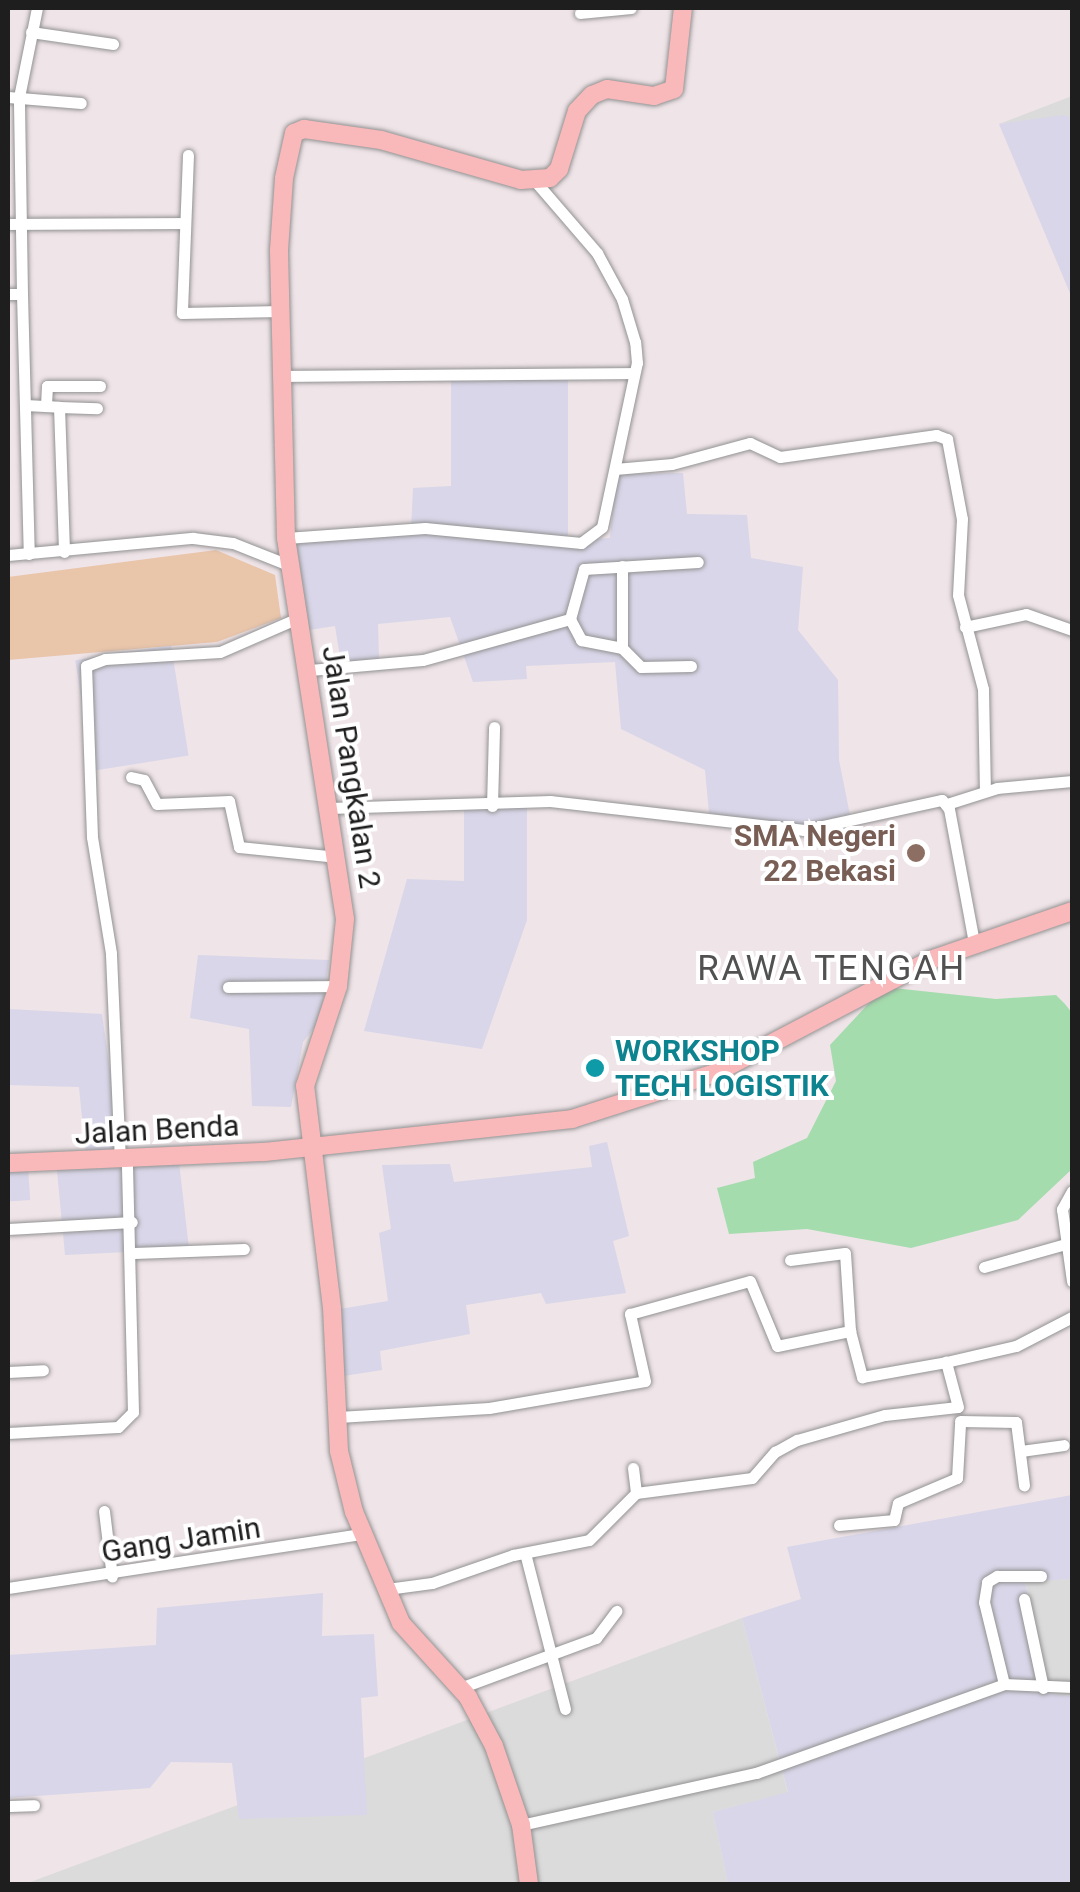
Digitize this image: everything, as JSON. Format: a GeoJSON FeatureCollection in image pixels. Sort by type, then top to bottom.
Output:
{"type":"FeatureCollection","features":[{"type":"Feature","properties":{"kind":"street"},"geometry":{"type":"LineString","coordinates":[[29,554],[22,294],[14,224],[13,97],[36,8]]}},
{"type":"Feature","properties":{"kind":"street"},"geometry":{"type":"LineString","coordinates":[[580,12],[630,8]]}},
{"type":"Feature","properties":{"kind":"street"},"geometry":{"type":"LineString","coordinates":[[286,538],[425,528],[581,543],[595,536],[608,516],[637,354],[622,299],[570,214],[535,182],[559,169],[576,111],[592,95],[607,88],[654,96],[674,89],[680,8]]}},
{"type":"Feature","properties":{"kind":"street"},"geometry":{"type":"LineString","coordinates":[[31,32],[113,44]]}},
{"type":"Feature","properties":{"kind":"street"},"geometry":{"type":"LineString","coordinates":[[13,97],[81,103]]}},
{"type":"Feature","properties":{"kind":"street","name":"Jalan Pangkalan 2"},"geometry":{"type":"LineString","coordinates":[[528,1884],[521,1825],[494,1746],[460,1688],[401,1623],[362,1534],[346,1484],[326,1252],[309,1148],[304,1086],[338,986],[346,919],[310,670],[286,538],[281,311],[284,178],[294,132],[358,135],[535,182]]}},
{"type":"Feature","properties":{"kind":"street"},"geometry":{"type":"LineString","coordinates":[[188,155],[182,313],[281,311]]}},
{"type":"Feature","properties":{"kind":"street"},"geometry":{"type":"LineString","coordinates":[[14,224],[185,223]]}},
{"type":"Feature","properties":{"kind":"street"},"geometry":{"type":"LineString","coordinates":[[8,294],[22,294]]}},
{"type":"Feature","properties":{"kind":"street"},"geometry":{"type":"LineString","coordinates":[[283,376],[634,374]]}},
{"type":"Feature","properties":{"kind":"street"},"geometry":{"type":"LineString","coordinates":[[64,552],[53,406],[47,386],[100,386]]}},
{"type":"Feature","properties":{"kind":"street"},"geometry":{"type":"LineString","coordinates":[[25,406],[97,408]]}},
{"type":"Feature","properties":{"kind":"street"},"geometry":{"type":"LineString","coordinates":[[614,470],[672,464],[750,443],[780,456],[942,436],[951,447],[958,488],[958,595],[983,688],[984,791]]}},
{"type":"Feature","properties":{"kind":"street"},"geometry":{"type":"LineString","coordinates":[[8,556],[193,538],[233,543],[291,566]]}},
{"type":"Feature","properties":{"kind":"street"},"geometry":{"type":"LineString","coordinates":[[690,666],[641,666],[622,648],[580,640],[570,619],[579,574],[622,566],[698,562]]}},
{"type":"Feature","properties":{"kind":"street"},"geometry":{"type":"LineString","coordinates":[[622,566],[622,648]]}},
{"type":"Feature","properties":{"kind":"street"},"geometry":{"type":"LineString","coordinates":[[965,627],[1026,614],[1072,630]]}},
{"type":"Feature","properties":{"kind":"street"},"geometry":{"type":"LineString","coordinates":[[8,1432],[128,1422],[134,1254],[110,953],[92,837],[86,666],[105,658],[220,652],[300,617]]}},
{"type":"Feature","properties":{"kind":"street"},"geometry":{"type":"LineString","coordinates":[[310,670],[424,660],[570,619]]}},
{"type":"Feature","properties":{"kind":"street"},"geometry":{"type":"LineString","coordinates":[[492,806],[494,727]]}},
{"type":"Feature","properties":{"kind":"street"},"geometry":{"type":"LineString","coordinates":[[132,777],[144,780],[156,804],[229,802],[239,847],[337,858]]}},
{"type":"Feature","properties":{"kind":"street"},"geometry":{"type":"LineString","coordinates":[[328,808],[492,806],[550,801],[804,830],[936,800],[947,804],[984,791],[1072,781]]}},
{"type":"Feature","properties":{"kind":"street"},"geometry":{"type":"LineString","coordinates":[[947,804],[974,942]]}},
{"type":"Feature","properties":{"kind":"street","name":"Jalan Benda"},"geometry":{"type":"LineString","coordinates":[[8,1164],[309,1148],[572,1120],[715,1073],[974,942],[1072,911]]}},
{"type":"Feature","properties":{"kind":"street"},"geometry":{"type":"LineString","coordinates":[[228,987],[338,986]]}},
{"type":"Feature","properties":{"kind":"street"},"geometry":{"type":"LineString","coordinates":[[1072,1191],[1062,1209],[1062,1244],[1072,1281]]}},
{"type":"Feature","properties":{"kind":"street"},"geometry":{"type":"LineString","coordinates":[[8,1229],[132,1222]]}},
{"type":"Feature","properties":{"kind":"street"},"geometry":{"type":"LineString","coordinates":[[984,1267],[1062,1244]]}},
{"type":"Feature","properties":{"kind":"street"},"geometry":{"type":"LineString","coordinates":[[134,1254],[244,1249]]}},
{"type":"Feature","properties":{"kind":"street"},"geometry":{"type":"LineString","coordinates":[[790,1260],[845,1253],[850,1331],[862,1377],[1016,1346],[1072,1316]]}},
{"type":"Feature","properties":{"kind":"street"},"geometry":{"type":"LineString","coordinates":[[338,1417],[489,1408],[645,1381],[630,1314],[750,1281],[777,1346],[850,1331]]}},
{"type":"Feature","properties":{"kind":"street"},"geometry":{"type":"LineString","coordinates":[[839,1525],[894,1520],[898,1503],[957,1478],[960,1424],[946,1362]]}},
{"type":"Feature","properties":{"kind":"street"},"geometry":{"type":"LineString","coordinates":[[8,1372],[42,1370]]}},
{"type":"Feature","properties":{"kind":"street"},"geometry":{"type":"LineString","coordinates":[[387,1589],[432,1583],[525,1553],[589,1540],[636,1494],[733,1484],[752,1478],[775,1452],[797,1440],[885,1415],[958,1407]]}},
{"type":"Feature","properties":{"kind":"street"},"geometry":{"type":"LineString","coordinates":[[960,1424],[1012,1418],[1024,1484]]}},
{"type":"Feature","properties":{"kind":"street"},"geometry":{"type":"LineString","coordinates":[[1021,1451],[1064,1445]]}},
{"type":"Feature","properties":{"kind":"street"},"geometry":{"type":"LineString","coordinates":[[633,1468],[636,1494]]}},
{"type":"Feature","properties":{"kind":"street"},"geometry":{"type":"LineString","coordinates":[[104,1510],[112,1577]]}},
{"type":"Feature","properties":{"kind":"street","name":"Gang Jamin"},"geometry":{"type":"LineString","coordinates":[[8,1588],[112,1577],[362,1534]]}},
{"type":"Feature","properties":{"kind":"street"},"geometry":{"type":"LineString","coordinates":[[525,1553],[565,1709]]}},
{"type":"Feature","properties":{"kind":"street"},"geometry":{"type":"LineString","coordinates":[[1004,1684],[984,1602],[986,1582],[996,1576],[1040,1576]]}},
{"type":"Feature","properties":{"kind":"street"},"geometry":{"type":"LineString","coordinates":[[1024,1599],[1044,1688]]}},
{"type":"Feature","properties":{"kind":"street"},"geometry":{"type":"LineString","coordinates":[[460,1688],[596,1638],[616,1611]]}},
{"type":"Feature","properties":{"kind":"street"},"geometry":{"type":"LineString","coordinates":[[521,1825],[756,1773],[1004,1684],[1072,1687]]}},
{"type":"Feature","properties":{"kind":"street"},"geometry":{"type":"LineString","coordinates":[[8,1806],[34,1805]]}},
{"type":"Feature","properties":{"kind":"shaded area"},"geometry":{"type":"Polygon","coordinates":[[[1072,96],[1072,118],[999,124],[1072,96]]]}},
{"type":"Feature","properties":{"kind":"shaded area"},"geometry":{"type":"Polygon","coordinates":[[[1063,115],[1072,118],[1072,298],[999,124],[1063,115]]]}},
{"type":"Feature","properties":{"kind":"shaded area"},"geometry":{"type":"Polygon","coordinates":[[[568,378],[568,541],[610,538],[616,474],[683,473],[687,514],[747,515],[751,558],[803,567],[798,630],[838,680],[839,760],[850,815],[790,828],[709,813],[705,770],[621,729],[615,662],[526,666],[527,679],[473,682],[450,617],[378,624],[379,659],[341,663],[335,626],[309,630],[292,544],[411,532],[413,488],[451,486],[451,381],[568,378]]]}},
{"type":"Feature","properties":{"kind":"shaded area"},"geometry":{"type":"Polygon","coordinates":[[[216,550],[275,575],[281,618],[217,642],[8,660],[8,577],[216,550]]]}},
{"type":"Feature","properties":{"kind":"shaded area"},"geometry":{"type":"Polygon","coordinates":[[[171,645],[189,756],[93,771],[75,660],[171,645]]]}},
{"type":"Feature","properties":{"kind":"shaded area"},"geometry":{"type":"Polygon","coordinates":[[[527,805],[527,920],[482,1049],[364,1031],[407,879],[464,881],[464,807],[527,805]]]}},
{"type":"Feature","properties":{"kind":"shaded area"},"geometry":{"type":"Polygon","coordinates":[[[198,955],[329,960],[321,1019],[303,1042],[291,1107],[252,1106],[249,1029],[190,1018],[198,955]]]}},
{"type":"Feature","properties":{"kind":"shaded area"},"geometry":{"type":"Polygon","coordinates":[[[884,987],[996,999],[1056,995],[1072,1013],[1072,1169],[1018,1220],[911,1248],[807,1229],[729,1234],[717,1188],[755,1178],[753,1162],[807,1138],[836,1081],[830,1045],[884,987]]]}},
{"type":"Feature","properties":{"kind":"shaded area"},"geometry":{"type":"Polygon","coordinates":[[[8,1009],[102,1014],[123,1163],[179,1162],[189,1249],[65,1255],[56,1160],[86,1158],[79,1087],[8,1085],[8,1009]]]}},
{"type":"Feature","properties":{"kind":"shaded area"},"geometry":{"type":"Polygon","coordinates":[[[607,1142],[629,1236],[613,1241],[626,1293],[546,1304],[541,1293],[466,1305],[470,1334],[380,1351],[382,1370],[337,1377],[334,1310],[388,1301],[379,1233],[391,1229],[382,1165],[450,1164],[454,1182],[592,1167],[589,1146],[607,1142]]]}},
{"type":"Feature","properties":{"kind":"shaded area"},"geometry":{"type":"Polygon","coordinates":[[[28,1168],[30,1200],[10,1201],[8,1169],[28,1168]]]}},
{"type":"Feature","properties":{"kind":"shaded area"},"geometry":{"type":"Polygon","coordinates":[[[1072,1495],[1072,1579],[1025,1582],[1050,1694],[1072,1696],[1072,1884],[728,1884],[713,1812],[788,1792],[742,1618],[801,1599],[787,1547],[1072,1495]]]}},
{"type":"Feature","properties":{"kind":"shaded area"},"geometry":{"type":"Polygon","coordinates":[[[1072,1579],[1072,1696],[1050,1694],[1025,1581],[1072,1579]]]}},
{"type":"Feature","properties":{"kind":"shaded area"},"geometry":{"type":"Polygon","coordinates":[[[323,1593],[322,1636],[374,1634],[378,1696],[361,1698],[367,1815],[239,1819],[232,1763],[171,1762],[150,1788],[8,1798],[8,1655],[156,1645],[157,1608],[323,1593]]]}},
{"type":"Feature","properties":{"kind":"shaded area"},"geometry":{"type":"Polygon","coordinates":[[[742,1618],[788,1793],[713,1812],[728,1884],[25,1884],[742,1618]]]}},
{"type":"Feature","properties":{"kind":"place","name":"SMA Negeri 22 Bekasi"},"geometry":{"type":"Point","coordinates":[916,853]}},
{"type":"Feature","properties":{"kind":"place","name":"WORKSHOP TECH LOGISTIK"},"geometry":{"type":"Point","coordinates":[595,1068]}},
{"type":"Feature","properties":{"kind":"district","name":"RAWA TENGAH"},"geometry":{"type":"Point","coordinates":[832,969]}}]}
